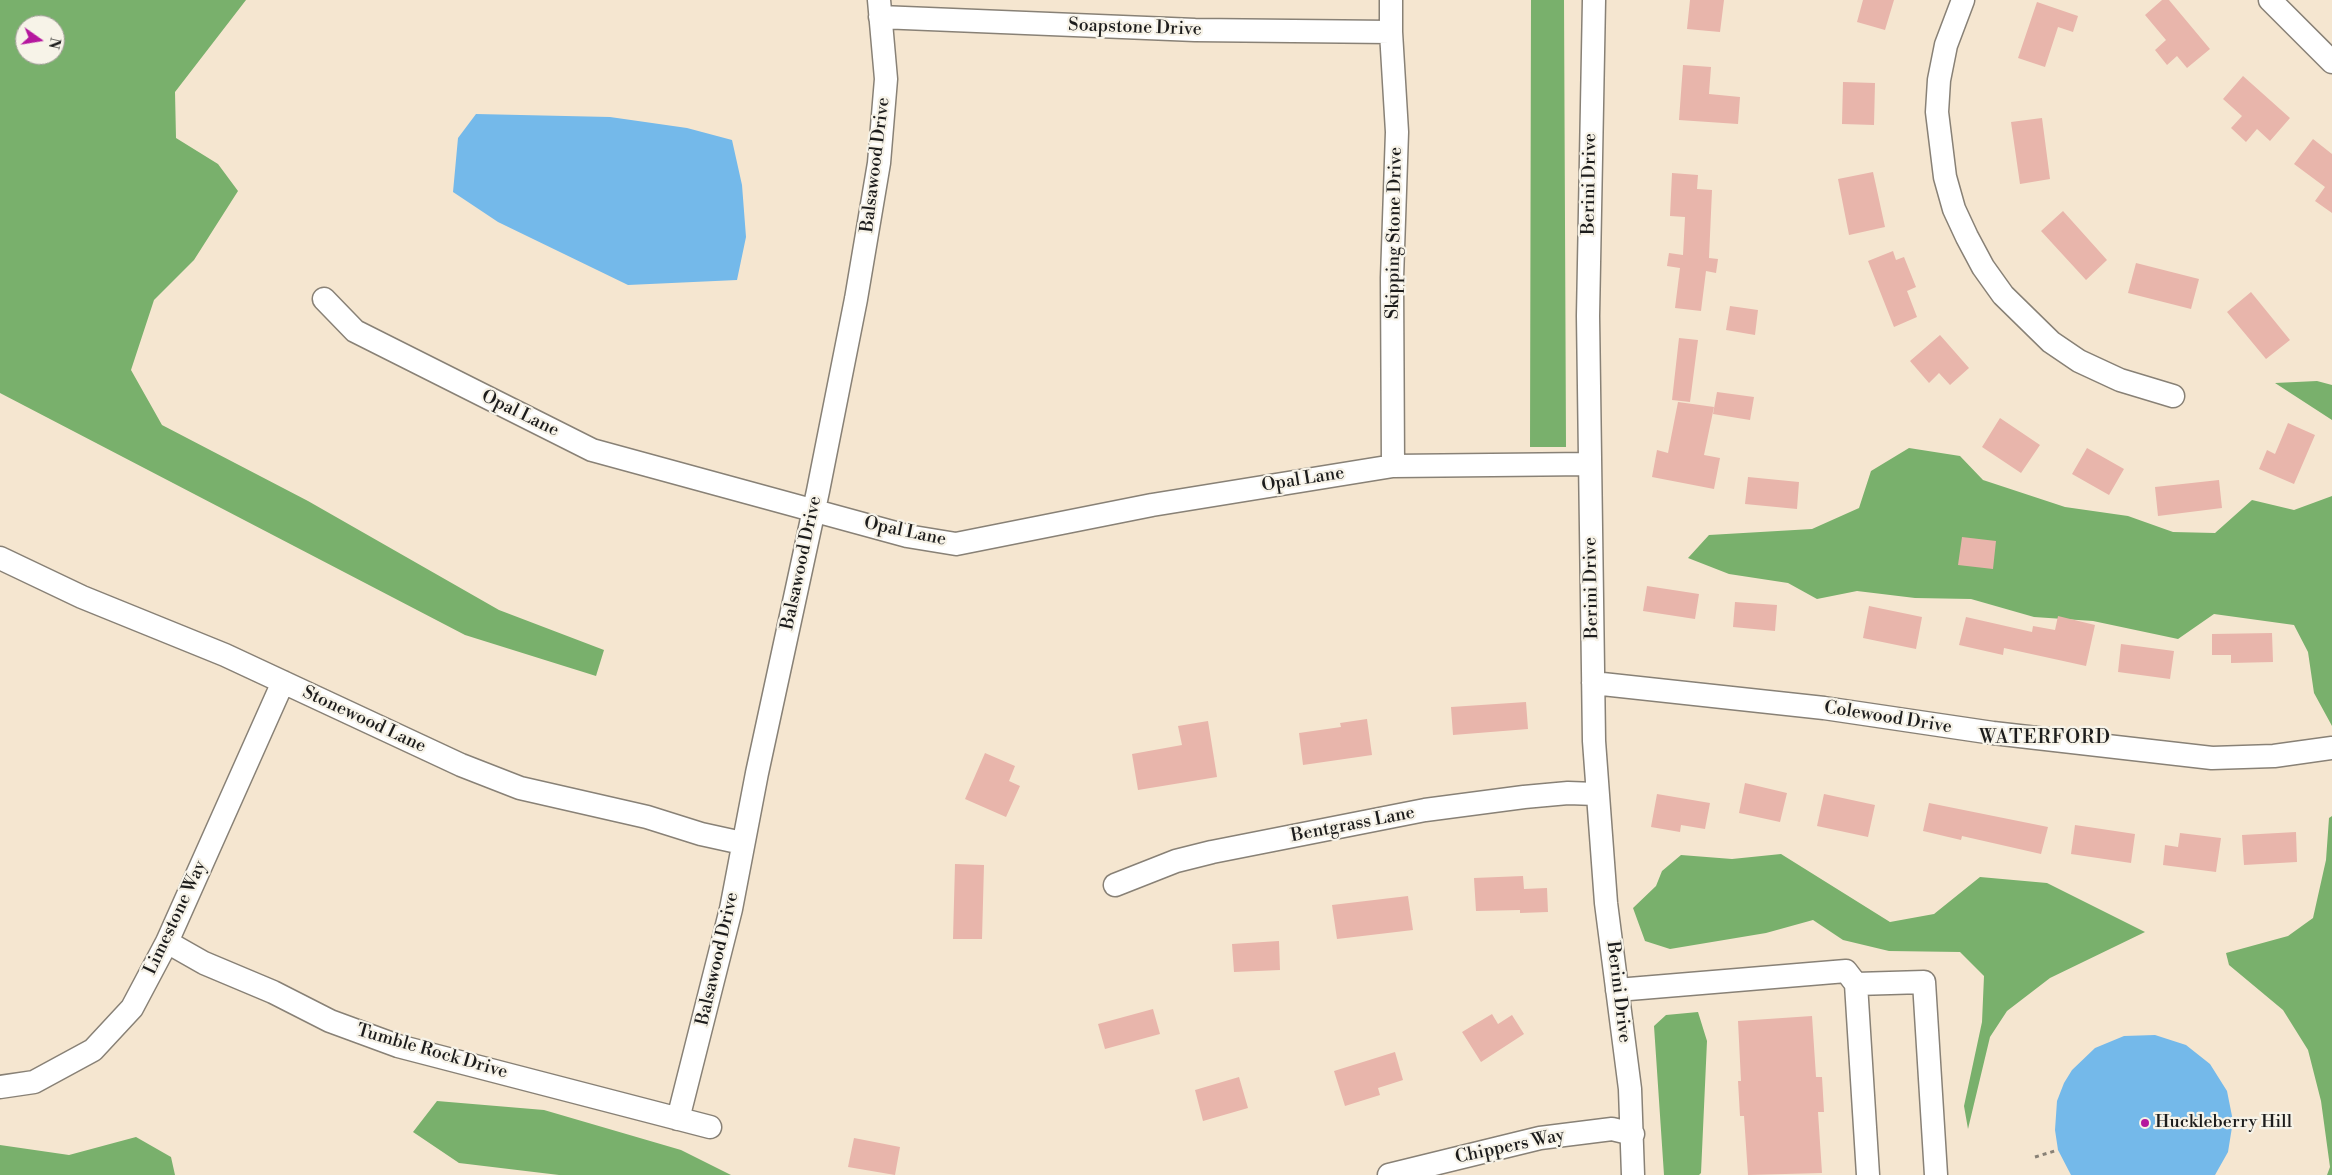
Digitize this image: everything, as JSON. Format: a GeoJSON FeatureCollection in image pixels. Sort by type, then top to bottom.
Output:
{"type":"FeatureCollection","features":[{"type":"Feature","properties":{"kind":"street","name":"Skipping Stone Drive"},"geometry":{"type":"LineString","coordinates":[[1391,0],[1397,132],[1392,278],[1393,466]]}},
{"type":"Feature","properties":{"kind":"street","name":"Berini Drive"},"geometry":{"type":"LineString","coordinates":[[1594,0],[1588,316],[1596,794],[1617,990],[1630,1089],[1633,1175]]}},
{"type":"Feature","properties":{"kind":"street"},"geometry":{"type":"LineString","coordinates":[[1963,0],[1946,45],[1939,80],[1937,112],[1945,177],[1954,209],[1975,252],[2003,295],[2051,342],[2079,362],[2120,380],[2173,396]]}},
{"type":"Feature","properties":{"kind":"street"},"geometry":{"type":"LineString","coordinates":[[2270,0],[2332,62]]}},
{"type":"Feature","properties":{"kind":"street","name":"Soapstone Drive"},"geometry":{"type":"LineString","coordinates":[[880,8],[1195,30],[1391,32]]}},
{"type":"Feature","properties":{"kind":"street","name":"Balsawood Drive"},"geometry":{"type":"LineString","coordinates":[[678,1119],[730,910],[742,843],[856,299],[879,163],[886,79],[880,8]]}},
{"type":"Feature","properties":{"kind":"street","name":"Opal Lane"},"geometry":{"type":"LineString","coordinates":[[324,299],[355,331],[592,450],[907,536],[956,544],[1170,502],[1393,466],[1590,464]]}},
{"type":"Feature","properties":{"kind":"street","name":"Stonewood Lane"},"geometry":{"type":"LineString","coordinates":[[0,558],[82,597],[225,655],[461,765],[520,788],[742,843]]}},
{"type":"Feature","properties":{"kind":"street","name":"Limestone Way"},"geometry":{"type":"LineString","coordinates":[[0,1087],[34,1082],[92,1050],[132,1008],[166,942],[283,682]]}},
{"type":"Feature","properties":{"kind":"street","name":"Colewood Drive"},"geometry":{"type":"LineString","coordinates":[[1593,683],[1824,708],[1993,733],[2212,758],[2274,756],[2332,748]]}},
{"type":"Feature","properties":{"kind":"street","name":"Bentgrass Lane"},"geometry":{"type":"LineString","coordinates":[[1115,885],[1176,861],[1212,852],[1425,810],[1524,796],[1568,793],[1596,794]]}},
{"type":"Feature","properties":{"kind":"street","name":"Tumble Rock Drive"},"geometry":{"type":"LineString","coordinates":[[166,942],[204,963],[273,992],[330,1021],[398,1046],[710,1127]]}},
{"type":"Feature","properties":{"kind":"street"},"geometry":{"type":"LineString","coordinates":[[1617,990],[1846,971],[1856,984],[1868,1175]]}},
{"type":"Feature","properties":{"kind":"street"},"geometry":{"type":"LineString","coordinates":[[1856,984],[1924,982],[1936,1175]]}},
{"type":"Feature","properties":{"kind":"street","name":"Chippers Way"},"geometry":{"type":"LineString","coordinates":[[1389,1175],[1540,1138],[1612,1129],[1633,1134]]}},
{"type":"Feature","properties":{"kind":"path"},"geometry":{"type":"LineString","coordinates":[[2035,1157],[2058,1150]]}},
{"type":"Feature","properties":{"kind":"green space"},"geometry":{"type":"Polygon","coordinates":[[[0,0],[246,0],[175,92],[176,138],[218,164],[238,191],[194,260],[154,300],[131,370],[162,425],[308,501],[499,610],[604,650],[596,676],[465,635],[0,393],[0,0]]]}},
{"type":"Feature","properties":{"kind":"green space"},"geometry":{"type":"Polygon","coordinates":[[[1531,0],[1564,0],[1566,447],[1530,447],[1531,0]]]}},
{"type":"Feature","properties":{"kind":"green space"},"geometry":{"type":"Polygon","coordinates":[[[2317,381],[2332,385],[2332,420],[2275,383],[2317,381]]]}},
{"type":"Feature","properties":{"kind":"green space"},"geometry":{"type":"Polygon","coordinates":[[[1909,448],[1960,456],[1983,480],[2065,507],[2128,516],[2173,532],[2215,533],[2252,500],[2294,510],[2332,496],[2332,726],[2314,693],[2308,652],[2294,625],[2214,614],[2178,639],[2093,621],[2034,617],[1971,599],[1915,598],[1857,591],[1817,599],[1788,583],[1729,574],[1688,558],[1709,535],[1812,529],[1859,508],[1871,471],[1909,448]]]}},
{"type":"Feature","properties":{"kind":"green space"},"geometry":{"type":"Polygon","coordinates":[[[2332,816],[2332,1175],[2327,1175],[2330,1167],[2321,1101],[2308,1050],[2283,1010],[2229,965],[2226,953],[2288,936],[2313,918],[2326,860],[2329,818],[2332,816]]]}},
{"type":"Feature","properties":{"kind":"green space"},"geometry":{"type":"Polygon","coordinates":[[[1781,854],[1890,922],[1934,914],[1980,877],[2047,883],[2145,932],[2050,978],[2007,1011],[1990,1037],[1968,1129],[1964,1106],[1982,1022],[1984,976],[1960,952],[1889,951],[1843,940],[1813,920],[1766,933],[1670,949],[1645,941],[1633,908],[1656,886],[1662,871],[1681,855],[1732,859],[1781,854]]]}},
{"type":"Feature","properties":{"kind":"green space"},"geometry":{"type":"Polygon","coordinates":[[[1698,1012],[1707,1041],[1701,1173],[1699,1175],[1664,1175],[1654,1026],[1666,1015],[1698,1012]]]}},
{"type":"Feature","properties":{"kind":"green space"},"geometry":{"type":"Polygon","coordinates":[[[437,1101],[544,1110],[681,1150],[731,1175],[559,1175],[459,1163],[413,1132],[437,1101]]]}},
{"type":"Feature","properties":{"kind":"green space"},"geometry":{"type":"Polygon","coordinates":[[[136,1137],[171,1157],[175,1175],[0,1175],[0,1145],[69,1155],[136,1137]]]}},
{"type":"Feature","properties":{"kind":"water"},"geometry":{"type":"Polygon","coordinates":[[[476,114],[610,117],[687,128],[732,140],[742,185],[746,237],[737,280],[628,285],[498,222],[453,192],[458,138],[476,114]]]}},
{"type":"Feature","properties":{"kind":"water"},"geometry":{"type":"Polygon","coordinates":[[[2155,1035],[2186,1045],[2210,1064],[2227,1091],[2233,1121],[2228,1152],[2215,1175],[2071,1175],[2058,1150],[2055,1130],[2057,1101],[2064,1083],[2072,1070],[2095,1048],[2124,1036],[2155,1035]]]}},
{"type":"Feature","properties":{"kind":"building"},"geometry":{"type":"Polygon","coordinates":[[[1690,0],[1724,0],[1720,32],[1687,29],[1690,0]]]}},
{"type":"Feature","properties":{"kind":"building"},"geometry":{"type":"Polygon","coordinates":[[[1863,0],[1894,0],[1885,30],[1857,22],[1863,0]]]}},
{"type":"Feature","properties":{"kind":"building"},"geometry":{"type":"Polygon","coordinates":[[[2162,0],[2169,0],[2210,49],[2187,68],[2177,56],[2167,65],[2155,50],[2166,40],[2145,15],[2162,0]]]}},
{"type":"Feature","properties":{"kind":"building"},"geometry":{"type":"Polygon","coordinates":[[[2037,2],[2078,16],[2073,32],[2058,27],[2045,67],[2018,58],[2037,2]]]}},
{"type":"Feature","properties":{"kind":"building"},"geometry":{"type":"Polygon","coordinates":[[[1683,65],[1711,67],[1709,94],[1740,97],[1738,124],[1679,120],[1683,65]]]}},
{"type":"Feature","properties":{"kind":"building"},"geometry":{"type":"Polygon","coordinates":[[[2243,76],[2290,118],[2270,141],[2257,129],[2246,142],[2231,128],[2242,116],[2223,99],[2243,76]]]}},
{"type":"Feature","properties":{"kind":"building"},"geometry":{"type":"Polygon","coordinates":[[[1843,82],[1875,83],[1874,125],[1842,124],[1843,82]]]}},
{"type":"Feature","properties":{"kind":"building"},"geometry":{"type":"Polygon","coordinates":[[[2042,118],[2050,179],[2020,184],[2011,122],[2042,118]]]}},
{"type":"Feature","properties":{"kind":"building"},"geometry":{"type":"Polygon","coordinates":[[[2313,139],[2332,154],[2332,213],[2315,201],[2325,187],[2294,164],[2313,139]]]}},
{"type":"Feature","properties":{"kind":"building"},"geometry":{"type":"Polygon","coordinates":[[[1873,172],[1885,227],[1849,235],[1838,179],[1873,172]]]}},
{"type":"Feature","properties":{"kind":"building"},"geometry":{"type":"Polygon","coordinates":[[[1672,173],[1698,175],[1697,189],[1712,190],[1709,258],[1718,259],[1716,273],[1706,271],[1701,311],[1675,308],[1680,268],[1667,266],[1669,253],[1683,255],[1685,217],[1670,216],[1672,173]]]}},
{"type":"Feature","properties":{"kind":"building"},"geometry":{"type":"Polygon","coordinates":[[[2063,211],[2107,260],[2086,280],[2041,231],[2063,211]]]}},
{"type":"Feature","properties":{"kind":"building"},"geometry":{"type":"Polygon","coordinates":[[[1893,251],[1896,260],[1904,257],[1916,287],[1907,291],[1917,317],[1894,327],[1868,261],[1893,251]]]}},
{"type":"Feature","properties":{"kind":"building"},"geometry":{"type":"Polygon","coordinates":[[[2136,263],[2199,279],[2191,309],[2128,293],[2136,263]]]}},
{"type":"Feature","properties":{"kind":"building"},"geometry":{"type":"Polygon","coordinates":[[[2251,292],[2290,340],[2266,359],[2227,312],[2251,292]]]}},
{"type":"Feature","properties":{"kind":"building"},"geometry":{"type":"Polygon","coordinates":[[[1730,306],[1758,310],[1755,335],[1726,330],[1730,306]]]}},
{"type":"Feature","properties":{"kind":"building"},"geometry":{"type":"Polygon","coordinates":[[[1940,335],[1969,368],[1950,385],[1939,373],[1929,383],[1910,361],[1940,335]]]}},
{"type":"Feature","properties":{"kind":"building"},"geometry":{"type":"Polygon","coordinates":[[[1679,338],[1698,340],[1690,402],[1672,400],[1679,338]]]}},
{"type":"Feature","properties":{"kind":"building"},"geometry":{"type":"Polygon","coordinates":[[[1717,392],[1754,397],[1750,420],[1713,414],[1717,392]]]}},
{"type":"Feature","properties":{"kind":"building"},"geometry":{"type":"Polygon","coordinates":[[[1678,402],[1714,407],[1704,455],[1720,458],[1714,489],[1652,477],[1657,450],[1668,453],[1678,402]]]}},
{"type":"Feature","properties":{"kind":"building"},"geometry":{"type":"Polygon","coordinates":[[[2000,418],[2040,445],[2021,473],[1982,447],[2000,418]]]}},
{"type":"Feature","properties":{"kind":"building"},"geometry":{"type":"Polygon","coordinates":[[[2288,423],[2315,435],[2294,484],[2259,469],[2267,450],[2275,454],[2288,423]]]}},
{"type":"Feature","properties":{"kind":"building"},"geometry":{"type":"Polygon","coordinates":[[[2087,448],[2124,469],[2109,495],[2072,474],[2087,448]]]}},
{"type":"Feature","properties":{"kind":"building"},"geometry":{"type":"Polygon","coordinates":[[[1748,477],[1799,482],[1797,509],[1745,504],[1748,477]]]}},
{"type":"Feature","properties":{"kind":"building"},"geometry":{"type":"Polygon","coordinates":[[[2219,480],[2222,508],[2158,516],[2155,487],[2219,480]]]}},
{"type":"Feature","properties":{"kind":"building"},"geometry":{"type":"Polygon","coordinates":[[[1962,537],[1996,541],[1993,569],[1958,565],[1962,537]]]}},
{"type":"Feature","properties":{"kind":"building"},"geometry":{"type":"Polygon","coordinates":[[[1647,586],[1699,594],[1695,619],[1643,611],[1647,586]]]}},
{"type":"Feature","properties":{"kind":"building"},"geometry":{"type":"Polygon","coordinates":[[[1735,602],[1777,605],[1775,631],[1733,627],[1735,602]]]}},
{"type":"Feature","properties":{"kind":"building"},"geometry":{"type":"Polygon","coordinates":[[[1869,606],[1922,617],[1916,649],[1863,638],[1869,606]]]}},
{"type":"Feature","properties":{"kind":"building"},"geometry":{"type":"Polygon","coordinates":[[[2058,616],[2095,625],[2086,666],[2004,648],[2003,655],[1959,645],[1966,617],[2032,632],[2033,626],[2055,630],[2058,616]]]}},
{"type":"Feature","properties":{"kind":"building"},"geometry":{"type":"Polygon","coordinates":[[[2272,633],[2273,662],[2231,663],[2231,655],[2212,655],[2212,634],[2272,633]]]}},
{"type":"Feature","properties":{"kind":"building"},"geometry":{"type":"Polygon","coordinates":[[[2121,644],[2174,651],[2170,679],[2118,672],[2121,644]]]}},
{"type":"Feature","properties":{"kind":"building"},"geometry":{"type":"Polygon","coordinates":[[[1526,702],[1528,729],[1453,735],[1451,707],[1526,702]]]}},
{"type":"Feature","properties":{"kind":"building"},"geometry":{"type":"Polygon","coordinates":[[[1367,719],[1372,755],[1303,765],[1299,733],[1341,727],[1340,723],[1367,719]]]}},
{"type":"Feature","properties":{"kind":"building"},"geometry":{"type":"Polygon","coordinates":[[[1208,721],[1217,777],[1138,790],[1132,754],[1182,745],[1178,726],[1208,721]]]}},
{"type":"Feature","properties":{"kind":"building"},"geometry":{"type":"Polygon","coordinates":[[[985,753],[1015,766],[1009,781],[1020,786],[1006,817],[965,799],[985,753]]]}},
{"type":"Feature","properties":{"kind":"building"},"geometry":{"type":"Polygon","coordinates":[[[1745,783],[1787,793],[1780,822],[1739,813],[1745,783]]]}},
{"type":"Feature","properties":{"kind":"building"},"geometry":{"type":"Polygon","coordinates":[[[1657,794],[1710,803],[1705,829],[1681,825],[1680,832],[1651,827],[1657,794]]]}},
{"type":"Feature","properties":{"kind":"building"},"geometry":{"type":"Polygon","coordinates":[[[1824,794],[1875,805],[1868,837],[1817,826],[1824,794]]]}},
{"type":"Feature","properties":{"kind":"building"},"geometry":{"type":"Polygon","coordinates":[[[1929,803],[2048,827],[2041,854],[1962,836],[1961,840],[1923,831],[1929,803]]]}},
{"type":"Feature","properties":{"kind":"building"},"geometry":{"type":"Polygon","coordinates":[[[2075,825],[2135,834],[2131,863],[2071,854],[2075,825]]]}},
{"type":"Feature","properties":{"kind":"building"},"geometry":{"type":"Polygon","coordinates":[[[2296,832],[2297,862],[2244,865],[2242,835],[2296,832]]]}},
{"type":"Feature","properties":{"kind":"building"},"geometry":{"type":"Polygon","coordinates":[[[2180,833],[2221,838],[2216,872],[2163,865],[2165,845],[2178,847],[2180,833]]]}},
{"type":"Feature","properties":{"kind":"building"},"geometry":{"type":"Polygon","coordinates":[[[955,864],[984,865],[982,939],[953,939],[955,864]]]}},
{"type":"Feature","properties":{"kind":"building"},"geometry":{"type":"Polygon","coordinates":[[[1523,876],[1524,889],[1547,888],[1548,912],[1520,913],[1520,910],[1476,911],[1474,878],[1523,876]]]}},
{"type":"Feature","properties":{"kind":"building"},"geometry":{"type":"Polygon","coordinates":[[[1408,896],[1413,930],[1337,939],[1332,905],[1408,896]]]}},
{"type":"Feature","properties":{"kind":"building"},"geometry":{"type":"Polygon","coordinates":[[[1279,941],[1280,970],[1234,972],[1232,944],[1279,941]]]}},
{"type":"Feature","properties":{"kind":"building"},"geometry":{"type":"Polygon","coordinates":[[[1153,1009],[1160,1034],[1105,1049],[1098,1024],[1153,1009]]]}},
{"type":"Feature","properties":{"kind":"building"},"geometry":{"type":"Polygon","coordinates":[[[1492,1014],[1498,1024],[1512,1015],[1524,1034],[1481,1062],[1462,1032],[1492,1014]]]}},
{"type":"Feature","properties":{"kind":"building"},"geometry":{"type":"Polygon","coordinates":[[[1812,1016],[1816,1077],[1822,1077],[1824,1112],[1818,1112],[1822,1173],[1748,1175],[1744,1116],[1740,1116],[1738,1081],[1741,1081],[1738,1021],[1812,1016]]]}},
{"type":"Feature","properties":{"kind":"building"},"geometry":{"type":"Polygon","coordinates":[[[1395,1052],[1403,1080],[1378,1088],[1380,1095],[1345,1106],[1334,1071],[1395,1052]]]}},
{"type":"Feature","properties":{"kind":"building"},"geometry":{"type":"Polygon","coordinates":[[[1239,1077],[1248,1108],[1203,1121],[1195,1090],[1239,1077]]]}},
{"type":"Feature","properties":{"kind":"building"},"geometry":{"type":"Polygon","coordinates":[[[854,1138],[900,1147],[895,1175],[848,1167],[854,1138]]]}},
{"type":"Feature","properties":{"kind":"place","name":"Huckleberry Hill"},"geometry":{"type":"Point","coordinates":[2145,1123]}},
{"type":"Feature","properties":{"kind":"district","name":"WATERFORD"},"geometry":{"type":"Point","coordinates":[2045,738]}}]}
